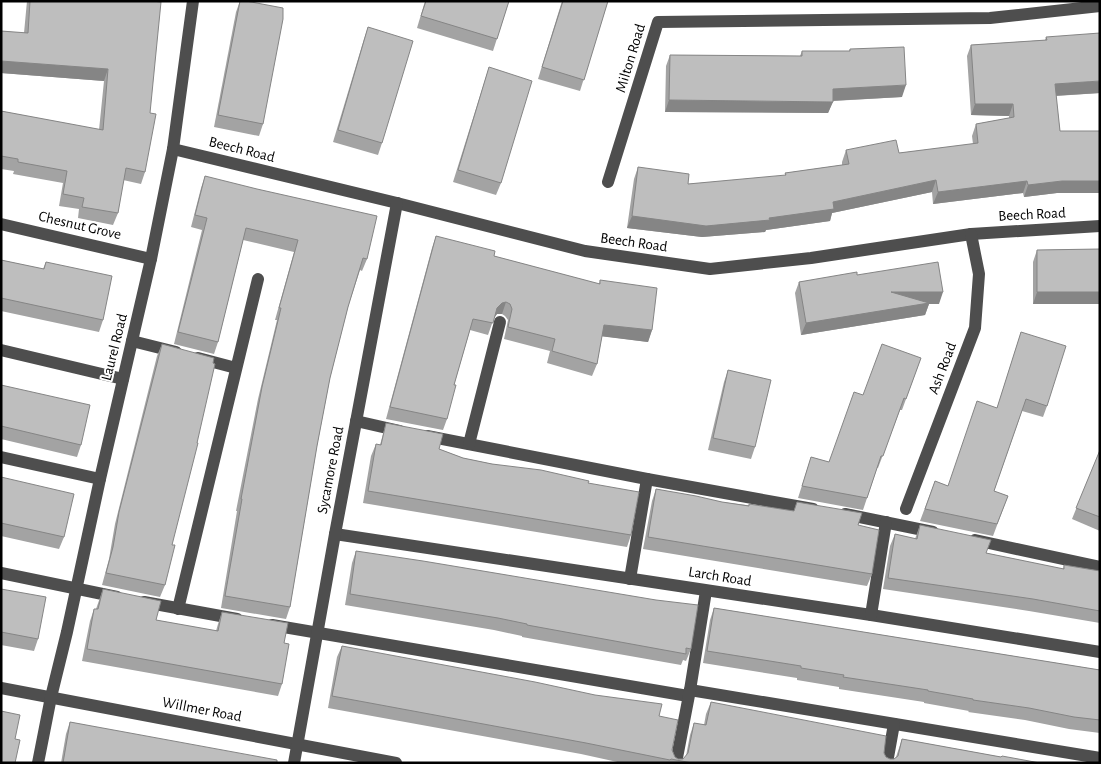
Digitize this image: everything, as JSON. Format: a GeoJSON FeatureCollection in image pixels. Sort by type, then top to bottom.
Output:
{"type":"FeatureCollection","features":[{"type":"Feature","properties":{"kind":"street","name":"Laurel Road"},"geometry":{"type":"LineString","coordinates":[[38,763],[100,479],[151,258],[173,149],[193,1]]}},
{"type":"Feature","properties":{"kind":"street","name":"Milton Road"},"geometry":{"type":"LineString","coordinates":[[608,182],[658,22],[990,18],[1100,6]]}},
{"type":"Feature","properties":{"kind":"street","name":"Beech Road"},"geometry":{"type":"LineString","coordinates":[[173,149],[585,251],[710,269],[811,258],[971,234],[1100,226]]}},
{"type":"Feature","properties":{"kind":"street","name":"Sycamore Road"},"geometry":{"type":"LineString","coordinates":[[294,763],[397,203]]}},
{"type":"Feature","properties":{"kind":"street","name":"Chesnut Grove"},"geometry":{"type":"LineString","coordinates":[[1,224],[151,258]]}},
{"type":"Feature","properties":{"kind":"street","name":"Ash Road"},"geometry":{"type":"LineString","coordinates":[[906,510],[975,328],[979,274],[971,234]]}},
{"type":"Feature","properties":{"kind":"street"},"geometry":{"type":"LineString","coordinates":[[178,609],[258,280]]}},
{"type":"Feature","properties":{"kind":"street"},"geometry":{"type":"LineString","coordinates":[[469,444],[500,322]]}},
{"type":"Feature","properties":{"kind":"street"},"geometry":{"type":"LineString","coordinates":[[132,341],[236,368]]}},
{"type":"Feature","properties":{"kind":"street"},"geometry":{"type":"LineString","coordinates":[[1,350],[123,379]]}},
{"type":"Feature","properties":{"kind":"street"},"geometry":{"type":"LineString","coordinates":[[356,421],[648,479],[945,534]]}},
{"type":"Feature","properties":{"kind":"street"},"geometry":{"type":"LineString","coordinates":[[1,457],[100,479]]}},
{"type":"Feature","properties":{"kind":"street"},"geometry":{"type":"LineString","coordinates":[[630,579],[648,479]]}},
{"type":"Feature","properties":{"kind":"street"},"geometry":{"type":"LineString","coordinates":[[871,615],[886,522]]}},
{"type":"Feature","properties":{"kind":"street","name":"Larch Road"},"geometry":{"type":"LineString","coordinates":[[335,534],[871,615],[1100,652]]}},
{"type":"Feature","properties":{"kind":"street"},"geometry":{"type":"LineString","coordinates":[[964,538],[1100,567]]}},
{"type":"Feature","properties":{"kind":"street"},"geometry":{"type":"LineString","coordinates":[[1,573],[178,609],[1100,758]]}},
{"type":"Feature","properties":{"kind":"street"},"geometry":{"type":"LineString","coordinates":[[676,763],[706,591]]}},
{"type":"Feature","properties":{"kind":"street","name":"Willmer Road"},"geometry":{"type":"LineString","coordinates":[[1,688],[396,763]]}},
{"type":"Feature","properties":{"kind":"street"},"geometry":{"type":"LineString","coordinates":[[887,763],[894,724]]}},
{"type":"Feature","properties":{"kind":"building"},"geometry":{"type":"Polygon","coordinates":[[[30,1],[161,2],[150,113],[156,114],[145,172],[126,168],[118,213],[82,207],[84,198],[63,194],[67,171],[18,162],[18,159],[1,156],[1,111],[103,130],[108,69],[1,61],[1,31],[28,33],[30,1]]]}},
{"type":"Feature","properties":{"kind":"building"},"geometry":{"type":"Polygon","coordinates":[[[240,1],[283,8],[283,19],[263,124],[218,115],[240,1]]]}},
{"type":"Feature","properties":{"kind":"building"},"geometry":{"type":"Polygon","coordinates":[[[426,1],[509,1],[497,39],[421,16],[426,1]]]}},
{"type":"Feature","properties":{"kind":"building"},"geometry":{"type":"Polygon","coordinates":[[[563,1],[608,1],[584,80],[542,67],[563,1]]]}},
{"type":"Feature","properties":{"kind":"building"},"geometry":{"type":"Polygon","coordinates":[[[368,27],[413,41],[382,143],[338,130],[368,27]]]}},
{"type":"Feature","properties":{"kind":"building"},"geometry":{"type":"Polygon","coordinates":[[[1100,33],[1100,81],[1055,84],[1060,131],[1100,131],[1100,181],[1062,181],[1028,185],[1027,181],[938,192],[936,180],[833,202],[834,209],[769,218],[770,220],[706,226],[632,216],[638,167],[689,174],[688,184],[786,175],[785,173],[849,164],[846,150],[896,140],[899,153],[978,143],[976,124],[1014,117],[1013,104],[975,104],[971,45],[1047,40],[1046,37],[1100,33]]]}},
{"type":"Feature","properties":{"kind":"building"},"geometry":{"type":"Polygon","coordinates":[[[904,47],[906,85],[833,89],[833,102],[669,100],[670,55],[802,56],[802,51],[850,51],[850,49],[904,47]]]}},
{"type":"Feature","properties":{"kind":"building"},"geometry":{"type":"Polygon","coordinates":[[[489,67],[532,81],[501,183],[458,170],[489,67]]]}},
{"type":"Feature","properties":{"kind":"building"},"geometry":{"type":"Polygon","coordinates":[[[205,176],[377,216],[367,259],[363,258],[348,307],[330,378],[290,607],[225,596],[262,387],[281,308],[279,308],[298,240],[246,228],[218,342],[178,332],[207,218],[195,215],[205,176]]]}},
{"type":"Feature","properties":{"kind":"building"},"geometry":{"type":"Polygon","coordinates":[[[436,236],[495,251],[494,256],[600,284],[600,280],[657,288],[652,330],[604,325],[597,364],[552,351],[555,339],[508,327],[512,309],[510,304],[502,303],[497,308],[493,323],[473,319],[454,385],[456,385],[447,419],[390,407],[436,236]]]}},
{"type":"Feature","properties":{"kind":"building"},"geometry":{"type":"Polygon","coordinates":[[[1100,249],[1100,292],[1037,292],[1037,250],[1100,249]]]}},
{"type":"Feature","properties":{"kind":"building"},"geometry":{"type":"Polygon","coordinates":[[[1,260],[44,269],[46,262],[112,276],[103,320],[1,298],[1,260]]]}},
{"type":"Feature","properties":{"kind":"building"},"geometry":{"type":"Polygon","coordinates":[[[938,262],[943,292],[891,292],[929,303],[806,323],[799,282],[857,272],[857,275],[938,262]]]}},
{"type":"Feature","properties":{"kind":"building"},"geometry":{"type":"Polygon","coordinates":[[[1021,332],[1066,346],[1047,406],[1026,399],[994,491],[1008,496],[997,524],[925,509],[935,481],[948,486],[977,401],[997,408],[1021,332]]]}},
{"type":"Feature","properties":{"kind":"building"},"geometry":{"type":"Polygon","coordinates":[[[162,344],[214,358],[213,363],[215,364],[198,443],[172,545],[175,545],[165,585],[106,573],[119,512],[162,344]]]}},
{"type":"Feature","properties":{"kind":"building"},"geometry":{"type":"Polygon","coordinates":[[[882,344],[921,358],[883,456],[881,456],[867,498],[802,486],[811,457],[829,462],[854,392],[863,395],[882,344]]]}},
{"type":"Feature","properties":{"kind":"building"},"geometry":{"type":"Polygon","coordinates":[[[728,370],[771,380],[755,447],[713,438],[728,370]]]}},
{"type":"Feature","properties":{"kind":"building"},"geometry":{"type":"Polygon","coordinates":[[[1,385],[90,405],[81,445],[1,426],[1,385]]]}},
{"type":"Feature","properties":{"kind":"building"},"geometry":{"type":"Polygon","coordinates":[[[386,423],[443,434],[439,449],[463,458],[492,464],[541,470],[589,481],[588,483],[639,492],[631,535],[368,491],[376,444],[381,445],[386,423]]]}},
{"type":"Feature","properties":{"kind":"building"},"geometry":{"type":"Polygon","coordinates":[[[1100,450],[1100,517],[1076,508],[1100,450]]]}},
{"type":"Feature","properties":{"kind":"building"},"geometry":{"type":"Polygon","coordinates":[[[1,477],[74,494],[64,537],[1,523],[1,477]]]}},
{"type":"Feature","properties":{"kind":"building"},"geometry":{"type":"Polygon","coordinates":[[[656,489],[749,506],[749,504],[794,511],[797,502],[862,513],[858,525],[879,530],[872,574],[648,537],[656,489]]]}},
{"type":"Feature","properties":{"kind":"building"},"geometry":{"type":"Polygon","coordinates":[[[920,525],[991,540],[986,553],[1064,569],[1064,565],[1100,571],[1100,611],[1033,599],[888,578],[895,534],[917,539],[920,525]]]}},
{"type":"Feature","properties":{"kind":"building"},"geometry":{"type":"Polygon","coordinates":[[[356,551],[656,600],[698,605],[691,649],[686,648],[686,654],[498,618],[350,594],[356,551]]]}},
{"type":"Feature","properties":{"kind":"building"},"geometry":{"type":"Polygon","coordinates":[[[1,589],[46,597],[38,639],[1,632],[1,589]]]}},
{"type":"Feature","properties":{"kind":"building"},"geometry":{"type":"Polygon","coordinates":[[[103,589],[161,601],[156,620],[218,631],[222,612],[288,623],[284,643],[289,644],[282,684],[87,649],[94,609],[98,609],[103,589]]]}},
{"type":"Feature","properties":{"kind":"building"},"geometry":{"type":"Polygon","coordinates":[[[714,608],[1100,670],[1100,720],[973,700],[928,690],[843,677],[844,675],[801,668],[801,666],[707,651],[714,608]]]}},
{"type":"Feature","properties":{"kind":"building"},"geometry":{"type":"Polygon","coordinates":[[[342,646],[595,695],[662,704],[659,716],[678,720],[672,750],[678,759],[683,759],[688,753],[694,723],[706,725],[711,702],[886,736],[884,753],[890,759],[898,756],[902,739],[1040,763],[692,763],[670,760],[332,696],[342,646]]]}},
{"type":"Feature","properties":{"kind":"building"},"geometry":{"type":"Polygon","coordinates":[[[1,711],[20,715],[15,739],[20,740],[15,763],[1,763],[1,711]]]}},
{"type":"Feature","properties":{"kind":"building"},"geometry":{"type":"Polygon","coordinates":[[[70,722],[277,760],[277,763],[63,763],[70,722]]]}}]}
